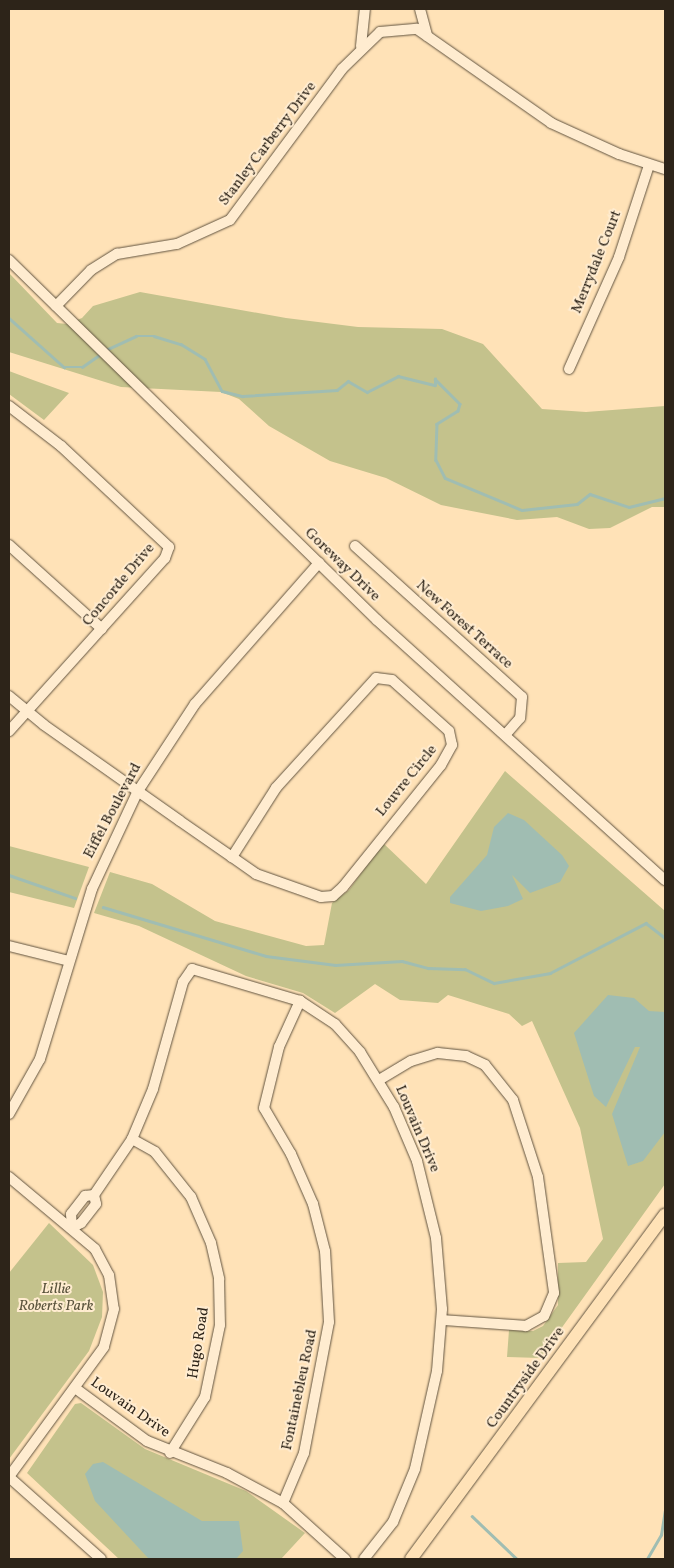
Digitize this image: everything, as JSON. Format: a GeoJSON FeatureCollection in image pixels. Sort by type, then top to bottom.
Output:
{"type":"FeatureCollection","features":[{"type":"Feature","properties":{"kind":"main road","name":"Countryside Drive"},"geometry":{"type":"LineString","coordinates":[[411,1559],[665,1215]]}},
{"type":"Feature","properties":{"kind":"street"},"geometry":{"type":"LineString","coordinates":[[361,46],[365,9]]}},
{"type":"Feature","properties":{"kind":"street"},"geometry":{"type":"LineString","coordinates":[[420,9],[427,36]]}},
{"type":"Feature","properties":{"kind":"street","name":"Stanley Carberry Drive"},"geometry":{"type":"LineString","coordinates":[[56,306],[91,270],[117,254],[177,244],[230,220],[361,46],[380,32],[401,28],[417,28],[551,123],[649,165],[665,168]]}},
{"type":"Feature","properties":{"kind":"street","name":"Merrydale Court"},"geometry":{"type":"LineString","coordinates":[[569,369],[619,257],[649,165]]}},
{"type":"Feature","properties":{"kind":"street","name":"Goreway Drive"},"geometry":{"type":"LineString","coordinates":[[9,260],[319,563],[507,733],[665,880]]}},
{"type":"Feature","properties":{"kind":"street","name":"Concorde Drive"},"geometry":{"type":"LineString","coordinates":[[9,406],[62,446],[166,540],[166,558],[9,731]]}},
{"type":"Feature","properties":{"kind":"street"},"geometry":{"type":"LineString","coordinates":[[9,545],[102,629]]}},
{"type":"Feature","properties":{"kind":"street","name":"New Forest Terrace"},"geometry":{"type":"LineString","coordinates":[[355,546],[522,697],[520,718],[507,733]]}},
{"type":"Feature","properties":{"kind":"street","name":"Eiffel Boulevard"},"geometry":{"type":"LineString","coordinates":[[9,1114],[40,1059],[92,889],[138,791],[195,704],[319,563]]}},
{"type":"Feature","properties":{"kind":"street","name":"Louvre Circle"},"geometry":{"type":"LineString","coordinates":[[9,696],[26,711],[232,857],[278,884],[321,897],[333,896],[450,752],[449,731],[392,680],[376,678],[276,788],[232,857]]}},
{"type":"Feature","properties":{"kind":"street"},"geometry":{"type":"LineString","coordinates":[[9,946],[69,961]]}},
{"type":"Feature","properties":{"kind":"street","name":"Louvain Drive"},"geometry":{"type":"LineString","coordinates":[[72,1228],[70,1214],[85,1196],[94,1195],[132,1139],[153,1089],[187,972],[204,969],[300,1001],[336,1024],[379,1080],[408,1137],[427,1193],[439,1255],[442,1320],[437,1371],[415,1469],[393,1522],[364,1559]]}},
{"type":"Feature","properties":{"kind":"street","name":"Fontainebleu Road"},"geometry":{"type":"LineString","coordinates":[[283,1503],[304,1453],[329,1322],[325,1251],[313,1204],[291,1154],[264,1108],[279,1047],[300,1001]]}},
{"type":"Feature","properties":{"kind":"street"},"geometry":{"type":"LineString","coordinates":[[379,1080],[411,1061],[438,1053],[466,1056],[485,1065],[513,1100],[538,1177],[554,1293],[544,1316],[526,1326],[442,1320]]}},
{"type":"Feature","properties":{"kind":"street","name":"Hugo Road"},"geometry":{"type":"LineString","coordinates":[[132,1139],[155,1152],[191,1197],[211,1243],[219,1279],[220,1325],[205,1397],[170,1453]]}},
{"type":"Feature","properties":{"kind":"street"},"geometry":{"type":"LineString","coordinates":[[9,1178],[72,1228],[105,1266],[114,1309],[104,1347],[9,1477],[101,1559]]}},
{"type":"Feature","properties":{"kind":"street","name":"Louvain Drive"},"geometry":{"type":"LineString","coordinates":[[75,1388],[170,1453],[227,1474],[283,1503],[345,1559]]}},
{"type":"Feature","properties":{"kind":"green space"},"geometry":{"type":"Polygon","coordinates":[[[9,273],[57,323],[67,324],[82,318],[93,306],[140,292],[286,318],[358,327],[442,329],[483,344],[542,409],[586,412],[665,406],[665,507],[652,507],[610,528],[589,529],[557,517],[517,520],[441,505],[386,478],[330,461],[269,426],[239,399],[221,392],[121,387],[9,352],[9,273]]]}},
{"type":"Feature","properties":{"kind":"green space"},"geometry":{"type":"Polygon","coordinates":[[[9,371],[69,393],[44,420],[9,394],[9,371]]]}},
{"type":"Feature","properties":{"kind":"green space"},"geometry":{"type":"Polygon","coordinates":[[[505,771],[665,911],[665,1184],[540,1358],[507,1357],[509,1330],[533,1331],[543,1326],[558,1305],[558,1263],[586,1262],[603,1239],[580,1128],[532,1021],[522,1026],[509,1014],[448,995],[438,1003],[400,1000],[375,984],[335,1013],[303,993],[246,976],[139,926],[94,913],[110,872],[152,884],[215,921],[306,946],[324,945],[332,903],[349,890],[383,843],[426,884],[505,771]]]}},
{"type":"Feature","properties":{"kind":"green space"},"geometry":{"type":"Polygon","coordinates":[[[9,846],[89,867],[74,908],[9,892],[9,846]]]}},
{"type":"Feature","properties":{"kind":"green space","name":"Lillie Roberts Park"},"geometry":{"type":"Polygon","coordinates":[[[49,1223],[93,1265],[103,1292],[102,1317],[89,1351],[9,1459],[9,1273],[49,1223]]]}},
{"type":"Feature","properties":{"kind":"green space"},"geometry":{"type":"Polygon","coordinates":[[[81,1403],[145,1449],[246,1491],[305,1533],[281,1559],[119,1559],[27,1473],[75,1404],[81,1403]]]}},
{"type":"Feature","properties":{"kind":"shaded area"},"geometry":{"type":"Polygon","coordinates":[[[508,813],[524,820],[562,855],[569,866],[560,882],[530,893],[512,875],[523,899],[508,906],[481,911],[450,903],[450,897],[487,855],[494,827],[508,813]]]}},
{"type":"Feature","properties":{"kind":"shaded area"},"geometry":{"type":"Polygon","coordinates":[[[608,995],[634,998],[649,1011],[665,1012],[665,1132],[643,1161],[628,1166],[612,1114],[640,1047],[635,1047],[606,1107],[594,1096],[574,1033],[608,995]]]}},
{"type":"Feature","properties":{"kind":"shaded area"},"geometry":{"type":"Polygon","coordinates":[[[103,1462],[202,1521],[239,1521],[243,1551],[236,1559],[149,1559],[95,1501],[85,1474],[93,1464],[103,1462]]]}},
{"type":"Feature","properties":{"kind":"waterway"},"geometry":{"type":"LineString","coordinates":[[9,318],[64,367],[82,367],[102,353]]}},
{"type":"Feature","properties":{"kind":"waterway"},"geometry":{"type":"LineString","coordinates":[[106,350],[136,336],[154,336],[181,344],[205,359],[222,391],[242,396],[337,390],[348,381],[367,392],[398,376],[435,385],[435,379],[460,404],[458,411],[437,424],[436,460],[445,478],[522,510],[577,504],[590,494],[629,507],[665,498]]}},
{"type":"Feature","properties":{"kind":"waterway"},"geometry":{"type":"LineString","coordinates":[[9,875],[75,898]]}},
{"type":"Feature","properties":{"kind":"waterway"},"geometry":{"type":"LineString","coordinates":[[103,907],[266,956],[335,965],[402,961],[428,968],[465,969],[494,983],[550,973],[646,923],[665,938]]}},
{"type":"Feature","properties":{"kind":"waterway"},"geometry":{"type":"LineString","coordinates":[[647,1559],[661,1535],[665,1511]]}},
{"type":"Feature","properties":{"kind":"waterway"},"geometry":{"type":"LineString","coordinates":[[472,1516],[517,1559]]}}]}
